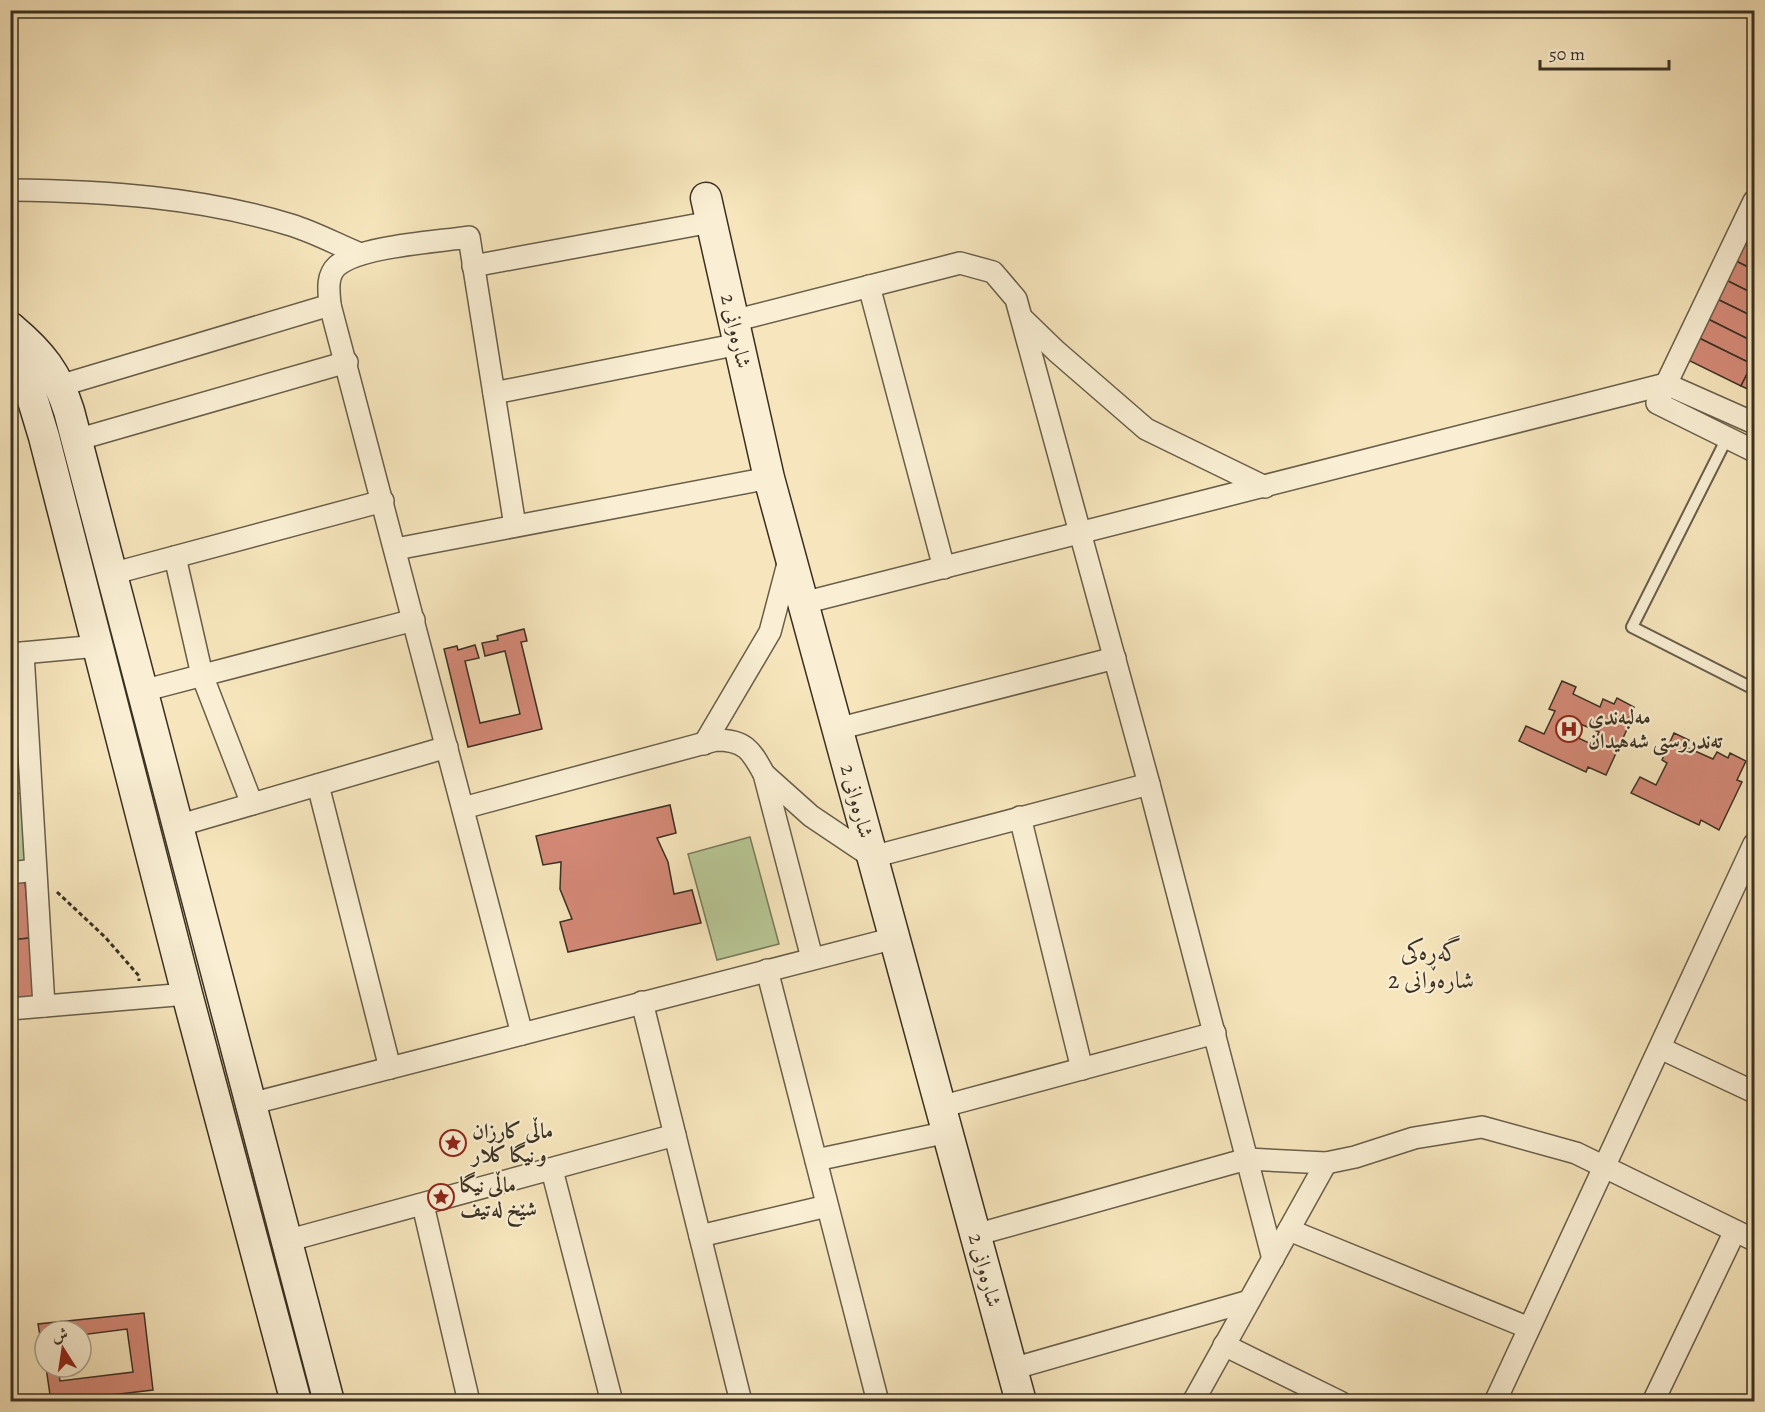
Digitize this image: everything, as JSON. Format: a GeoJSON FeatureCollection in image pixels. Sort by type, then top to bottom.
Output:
{"type":"FeatureCollection","features":[{"type":"Feature","properties":{"kind":"main road","name":"شارەوانی 2"},"geometry":{"type":"LineString","coordinates":[[709,210],[769,478],[1019,1401]]}},
{"type":"Feature","properties":{"kind":"main road"},"geometry":{"type":"LineString","coordinates":[[11,327],[38,351],[59,386],[76,440],[329,1401]]}},
{"type":"Feature","properties":{"kind":"main road"},"geometry":{"type":"LineString","coordinates":[[11,327],[37,412],[187,994],[296,1401]]}},
{"type":"Feature","properties":{"kind":"main road"},"geometry":{"type":"LineString","coordinates":[[236,1177],[250,1180],[263,1174],[267,1168]]}},
{"type":"Feature","properties":{"kind":"main road"},"geometry":{"type":"LineString","coordinates":[[252,1236],[265,1224],[284,1235]]}},
{"type":"Feature","properties":{"kind":"street"},"geometry":{"type":"LineString","coordinates":[[10,190],[76,190],[202,202],[292,225],[358,253]]}},
{"type":"Feature","properties":{"kind":"street"},"geometry":{"type":"LineString","coordinates":[[1755,201],[1657,403],[1755,451]]}},
{"type":"Feature","properties":{"kind":"street"},"geometry":{"type":"LineString","coordinates":[[473,266],[709,210]]}},
{"type":"Feature","properties":{"kind":"street"},"geometry":{"type":"LineString","coordinates":[[515,526],[469,237],[358,253],[336,266],[328,284],[330,305],[384,501],[522,1034]]}},
{"type":"Feature","properties":{"kind":"street"},"geometry":{"type":"LineString","coordinates":[[494,393],[736,333],[870,286],[960,263],[993,272],[1017,299],[1149,784],[1273,1258]]}},
{"type":"Feature","properties":{"kind":"street"},"geometry":{"type":"LineString","coordinates":[[870,286],[944,568]]}},
{"type":"Feature","properties":{"kind":"street"},"geometry":{"type":"LineString","coordinates":[[59,386],[330,305]]}},
{"type":"Feature","properties":{"kind":"street"},"geometry":{"type":"LineString","coordinates":[[1022,318],[1056,351],[1146,429],[1265,488]]}},
{"type":"Feature","properties":{"kind":"street"},"geometry":{"type":"LineString","coordinates":[[76,440],[347,362]]}},
{"type":"Feature","properties":{"kind":"street"},"geometry":{"type":"LineString","coordinates":[[803,603],[1265,488],[1666,384],[1755,423]]}},
{"type":"Feature","properties":{"kind":"street"},"geometry":{"type":"LineString","coordinates":[[396,549],[769,478]]}},
{"type":"Feature","properties":{"kind":"street"},"geometry":{"type":"LineString","coordinates":[[111,574],[384,501]]}},
{"type":"Feature","properties":{"kind":"street"},"geometry":{"type":"LineString","coordinates":[[704,744],[770,632],[790,556]]}},
{"type":"Feature","properties":{"kind":"street"},"geometry":{"type":"LineString","coordinates":[[175,557],[202,675],[252,804]]}},
{"type":"Feature","properties":{"kind":"street"},"geometry":{"type":"LineString","coordinates":[[142,690],[414,620]]}},
{"type":"Feature","properties":{"kind":"street"},"geometry":{"type":"LineString","coordinates":[[44,1006],[35,870],[21,784],[17,653],[98,646]]}},
{"type":"Feature","properties":{"kind":"street"},"geometry":{"type":"LineString","coordinates":[[837,729],[1115,658]]}},
{"type":"Feature","properties":{"kind":"street"},"geometry":{"type":"LineString","coordinates":[[463,808],[704,744],[735,740],[752,753],[764,774],[812,958]]}},
{"type":"Feature","properties":{"kind":"street"},"geometry":{"type":"LineString","coordinates":[[177,826],[447,747]]}},
{"type":"Feature","properties":{"kind":"street"},"geometry":{"type":"LineString","coordinates":[[764,774],[811,816],[872,857],[1149,784]]}},
{"type":"Feature","properties":{"kind":"street"},"geometry":{"type":"LineString","coordinates":[[318,785],[390,1068]]}},
{"type":"Feature","properties":{"kind":"street"},"geometry":{"type":"LineString","coordinates":[[1020,818],[1082,1069]]}},
{"type":"Feature","properties":{"kind":"street"},"geometry":{"type":"LineString","coordinates":[[1495,1401],[1755,844]]}},
{"type":"Feature","properties":{"kind":"street"},"geometry":{"type":"LineString","coordinates":[[10,873],[35,870]]}},
{"type":"Feature","properties":{"kind":"street"},"geometry":{"type":"LineString","coordinates":[[250,1104],[895,938]]}},
{"type":"Feature","properties":{"kind":"street"},"geometry":{"type":"LineString","coordinates":[[767,970],[878,1401]]}},
{"type":"Feature","properties":{"kind":"street"},"geometry":{"type":"LineString","coordinates":[[10,1009],[187,994]]}},
{"type":"Feature","properties":{"kind":"street"},"geometry":{"type":"LineString","coordinates":[[642,1002],[741,1401]]}},
{"type":"Feature","properties":{"kind":"street"},"geometry":{"type":"LineString","coordinates":[[816,1160],[944,1119],[1082,1069],[1215,1034]]}},
{"type":"Feature","properties":{"kind":"street"},"geometry":{"type":"LineString","coordinates":[[1660,1048],[1755,1092]]}},
{"type":"Feature","properties":{"kind":"street"},"geometry":{"type":"LineString","coordinates":[[975,1235],[1247,1159],[1326,1163],[1355,1158],[1414,1138],[1482,1127],[1576,1153],[1755,1240]]}},
{"type":"Feature","properties":{"kind":"street"},"geometry":{"type":"LineString","coordinates":[[284,1235],[423,1205],[675,1135]]}},
{"type":"Feature","properties":{"kind":"street"},"geometry":{"type":"LineString","coordinates":[[1193,1401],[1326,1163]]}},
{"type":"Feature","properties":{"kind":"street"},"geometry":{"type":"LineString","coordinates":[[552,1170],[612,1401]]}},
{"type":"Feature","properties":{"kind":"street"},"geometry":{"type":"LineString","coordinates":[[423,1205],[469,1401]]}},
{"type":"Feature","properties":{"kind":"street"},"geometry":{"type":"LineString","coordinates":[[700,1236],[827,1206]]}},
{"type":"Feature","properties":{"kind":"street"},"geometry":{"type":"LineString","coordinates":[[1289,1230],[1529,1328]]}},
{"type":"Feature","properties":{"kind":"street"},"geometry":{"type":"LineString","coordinates":[[1653,1401],[1735,1231]]}},
{"type":"Feature","properties":{"kind":"street"},"geometry":{"type":"LineString","coordinates":[[1012,1369],[1249,1301]]}},
{"type":"Feature","properties":{"kind":"street"},"geometry":{"type":"LineString","coordinates":[[1224,1346],[1340,1401]]}},
{"type":"Feature","properties":{"kind":"lane"},"geometry":{"type":"LineString","coordinates":[[1727,438],[1632,627],[1755,689]]}},
{"type":"Feature","properties":{"kind":"path"},"geometry":{"type":"LineString","coordinates":[[35,870],[105,937],[139,976],[141,998]]}},
{"type":"Feature","properties":{"kind":"green space"},"geometry":{"type":"Polygon","coordinates":[[[22,793],[26,867],[11,879],[11,794],[22,793]]]}},
{"type":"Feature","properties":{"kind":"green space"},"geometry":{"type":"Polygon","coordinates":[[[750,837],[779,944],[717,960],[688,854],[750,837]]]}},
{"type":"Feature","properties":{"kind":"building"},"geometry":{"type":"Polygon","coordinates":[[[1754,225],[1754,247],[1745,243],[1754,225]]]}},
{"type":"Feature","properties":{"kind":"building"},"geometry":{"type":"Polygon","coordinates":[[[1745,243],[1754,247],[1754,270],[1736,261],[1745,243]]]}},
{"type":"Feature","properties":{"kind":"building"},"geometry":{"type":"Polygon","coordinates":[[[1736,261],[1754,270],[1754,294],[1726,280],[1736,261]]]}},
{"type":"Feature","properties":{"kind":"building"},"geometry":{"type":"Polygon","coordinates":[[[1726,280],[1754,294],[1754,317],[1717,299],[1726,280]]]}},
{"type":"Feature","properties":{"kind":"building"},"geometry":{"type":"Polygon","coordinates":[[[1717,299],[1754,317],[1754,342],[1708,319],[1717,299]]]}},
{"type":"Feature","properties":{"kind":"building"},"geometry":{"type":"Polygon","coordinates":[[[1708,319],[1754,342],[1752,364],[1699,338],[1708,319]]]}},
{"type":"Feature","properties":{"kind":"building"},"geometry":{"type":"Polygon","coordinates":[[[1699,338],[1752,364],[1741,386],[1688,360],[1699,338]]]}},
{"type":"Feature","properties":{"kind":"building"},"geometry":{"type":"Polygon","coordinates":[[[1752,364],[1754,366],[1754,392],[1741,386],[1752,364]]]}},
{"type":"Feature","properties":{"kind":"building"},"geometry":{"type":"Polygon","coordinates":[[[524,629],[527,641],[521,642],[542,729],[468,747],[444,649],[457,646],[458,650],[475,645],[479,658],[465,661],[480,723],[520,714],[505,651],[485,656],[482,643],[498,640],[497,636],[524,629]]]}},
{"type":"Feature","properties":{"kind":"building"},"geometry":{"type":"Polygon","coordinates":[[[1562,681],[1576,687],[1573,694],[1600,707],[1603,699],[1614,704],[1617,698],[1634,707],[1626,724],[1629,725],[1606,775],[1588,767],[1586,772],[1519,741],[1526,726],[1544,734],[1555,711],[1549,709],[1562,681]],[[1578,723],[1572,735],[1593,745],[1599,732],[1578,723]]]}},
{"type":"Feature","properties":{"kind":"building"},"geometry":{"type":"Polygon","coordinates":[[[1674,733],[1689,740],[1686,747],[1713,759],[1717,752],[1728,758],[1730,753],[1746,761],[1737,780],[1742,782],[1719,830],[1701,820],[1699,825],[1631,793],[1640,777],[1656,785],[1667,763],[1662,760],[1674,733]]]}},
{"type":"Feature","properties":{"kind":"building"},"geometry":{"type":"Polygon","coordinates":[[[670,805],[676,833],[657,838],[668,862],[674,894],[692,890],[701,923],[568,952],[560,922],[572,919],[560,889],[561,862],[543,865],[536,836],[670,805]]]}},
{"type":"Feature","properties":{"kind":"building"},"geometry":{"type":"Polygon","coordinates":[[[25,882],[30,938],[10,940],[10,883],[25,882]]]}},
{"type":"Feature","properties":{"kind":"building"},"geometry":{"type":"Polygon","coordinates":[[[30,938],[34,1000],[13,1002],[10,940],[30,938]]]}},
{"type":"Feature","properties":{"kind":"building"},"geometry":{"type":"Polygon","coordinates":[[[10,964],[13,1002],[10,1002],[10,964]]]}},
{"type":"Feature","properties":{"kind":"building"},"geometry":{"type":"Polygon","coordinates":[[[144,1313],[153,1390],[51,1402],[48,1379],[60,1379],[60,1381],[93,1379],[93,1377],[133,1372],[127,1329],[93,1333],[93,1319],[86,1319],[144,1313]]]}},
{"type":"Feature","properties":{"kind":"place","name":"مەلبەندی تەندروستی شەهیدان"},"geometry":{"type":"Point","coordinates":[1569,729]}},
{"type":"Feature","properties":{"kind":"place","name":"ماڵی کارزان و نیگا کلار"},"geometry":{"type":"Point","coordinates":[453,1143]}},
{"type":"Feature","properties":{"kind":"place","name":"ماڵی نیگا شێخ لەتیف"},"geometry":{"type":"Point","coordinates":[441,1197]}},
{"type":"Feature","properties":{"kind":"district","name":"گەڕەکی شارەوانی 2"},"geometry":{"type":"Point","coordinates":[1431,966]}}]}
